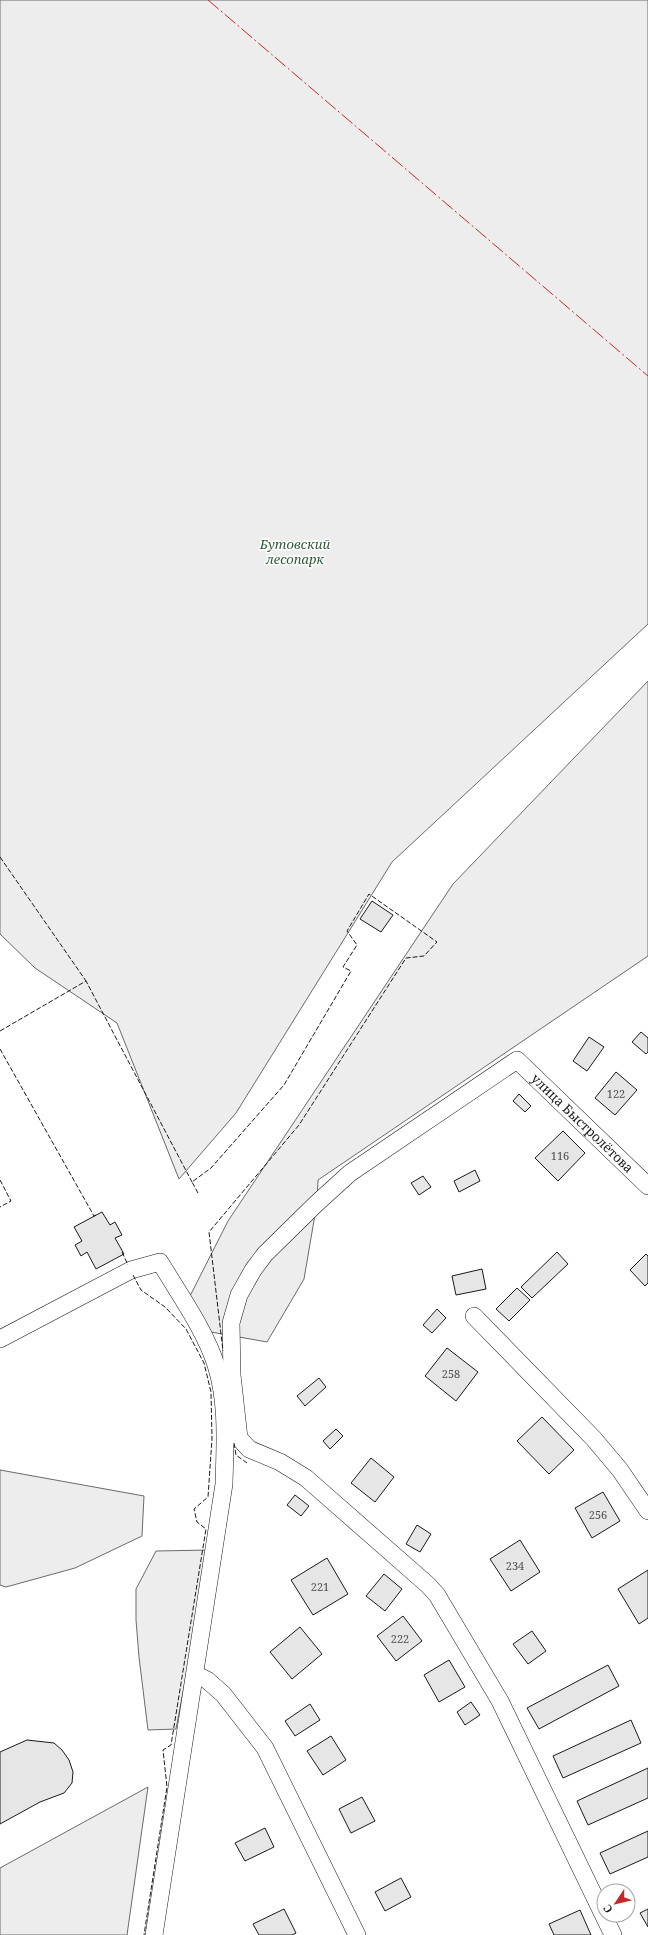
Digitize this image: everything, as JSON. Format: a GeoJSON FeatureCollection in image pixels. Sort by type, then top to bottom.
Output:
{"type":"FeatureCollection","features":[{"type":"Feature","properties":{"kind":"street","name":"улица Быстролётова"},"geometry":{"type":"LineString","coordinates":[[613,1935],[500,1701],[437,1595],[428,1584],[306,1478],[280,1462],[249,1449],[238,1438],[235,1412],[231,1323],[239,1295],[253,1270],[265,1254],[317,1203],[350,1173],[517,1060],[648,1186]]}},
{"type":"Feature","properties":{"kind":"street"},"geometry":{"type":"LineString","coordinates":[[0,1339],[131,1270],[160,1262],[205,1339],[216,1365],[224,1406],[224,1484],[154,1935]]}},
{"type":"Feature","properties":{"kind":"street"},"geometry":{"type":"LineString","coordinates":[[474,1316],[594,1439],[620,1470],[648,1511]]}},
{"type":"Feature","properties":{"kind":"street"},"geometry":{"type":"LineString","coordinates":[[195,1674],[207,1680],[223,1694],[265,1748],[357,1935]]}},
{"type":"Feature","properties":{"kind":"green space","name":"Бутовский лесопарк"},"geometry":{"type":"Polygon","coordinates":[[[0,0],[648,0],[648,624],[392,862],[236,1113],[179,1179],[117,1023],[35,968],[0,934],[0,0]]]}},
{"type":"Feature","properties":{"kind":"green space"},"geometry":{"type":"Polygon","coordinates":[[[648,681],[648,956],[318,1180],[317,1203],[304,1279],[267,1342],[211,1332],[190,1296],[228,1221],[453,884],[648,681]]]}},
{"type":"Feature","properties":{"kind":"green space"},"geometry":{"type":"Polygon","coordinates":[[[0,1470],[144,1496],[142,1536],[75,1568],[6,1587],[0,1585],[0,1470]]]}},
{"type":"Feature","properties":{"kind":"green space"},"geometry":{"type":"Polygon","coordinates":[[[210,1550],[176,1729],[148,1730],[139,1657],[136,1620],[136,1589],[156,1551],[210,1550]]]}},
{"type":"Feature","properties":{"kind":"green space"},"geometry":{"type":"Polygon","coordinates":[[[148,1787],[127,1935],[0,1935],[0,1868],[148,1787]]]}},
{"type":"Feature","properties":{"kind":"building"},"geometry":{"type":"Polygon","coordinates":[[[372,901],[393,915],[381,932],[360,919],[372,901]]]}},
{"type":"Feature","properties":{"kind":"building"},"geometry":{"type":"Polygon","coordinates":[[[641,1032],[648,1038],[648,1052],[646,1054],[632,1042],[641,1032]]]}},
{"type":"Feature","properties":{"kind":"building"},"geometry":{"type":"Polygon","coordinates":[[[589,1037],[604,1047],[587,1071],[573,1061],[589,1037]]]}},
{"type":"Feature","properties":{"kind":"building"},"geometry":{"type":"Polygon","coordinates":[[[616,1072],[637,1090],[615,1115],[595,1098],[616,1072]]]}},
{"type":"Feature","properties":{"kind":"building"},"geometry":{"type":"Polygon","coordinates":[[[519,1094],[531,1106],[525,1112],[513,1101],[519,1094]]]}},
{"type":"Feature","properties":{"kind":"building"},"geometry":{"type":"Polygon","coordinates":[[[563,1131],[585,1153],[558,1181],[535,1158],[563,1131]]]}},
{"type":"Feature","properties":{"kind":"building"},"geometry":{"type":"Polygon","coordinates":[[[475,1170],[480,1181],[459,1192],[454,1181],[475,1170]]]}},
{"type":"Feature","properties":{"kind":"building"},"geometry":{"type":"Polygon","coordinates":[[[423,1176],[431,1187],[419,1195],[411,1183],[423,1176]]]}},
{"type":"Feature","properties":{"kind":"building"},"geometry":{"type":"Polygon","coordinates":[[[102,1212],[110,1225],[115,1222],[122,1235],[115,1238],[124,1254],[96,1269],[87,1252],[81,1256],[75,1245],[82,1241],[74,1227],[102,1212]]]}},
{"type":"Feature","properties":{"kind":"building"},"geometry":{"type":"Polygon","coordinates":[[[557,1252],[568,1264],[532,1298],[521,1287],[557,1252]]]}},
{"type":"Feature","properties":{"kind":"building"},"geometry":{"type":"Polygon","coordinates":[[[646,1254],[648,1256],[648,1283],[645,1286],[630,1270],[646,1254]]]}},
{"type":"Feature","properties":{"kind":"building"},"geometry":{"type":"Polygon","coordinates":[[[482,1269],[486,1289],[456,1295],[452,1276],[482,1269]]]}},
{"type":"Feature","properties":{"kind":"building"},"geometry":{"type":"Polygon","coordinates":[[[517,1288],[530,1300],[509,1321],[496,1309],[517,1288]]]}},
{"type":"Feature","properties":{"kind":"building"},"geometry":{"type":"Polygon","coordinates":[[[437,1309],[446,1318],[432,1333],[423,1325],[437,1309]]]}},
{"type":"Feature","properties":{"kind":"building"},"geometry":{"type":"Polygon","coordinates":[[[447,1348],[478,1372],[456,1401],[425,1376],[447,1348]]]}},
{"type":"Feature","properties":{"kind":"building"},"geometry":{"type":"Polygon","coordinates":[[[319,1378],[326,1387],[305,1406],[297,1396],[319,1378]]]}},
{"type":"Feature","properties":{"kind":"building"},"geometry":{"type":"Polygon","coordinates":[[[542,1417],[574,1450],[549,1474],[517,1441],[542,1417]]]}},
{"type":"Feature","properties":{"kind":"building"},"geometry":{"type":"Polygon","coordinates":[[[336,1429],[343,1436],[330,1449],[323,1441],[336,1429]]]}},
{"type":"Feature","properties":{"kind":"building"},"geometry":{"type":"Polygon","coordinates":[[[371,1458],[394,1477],[375,1502],[351,1483],[371,1458]]]}},
{"type":"Feature","properties":{"kind":"building"},"geometry":{"type":"Polygon","coordinates":[[[603,1492],[620,1521],[592,1538],[575,1508],[603,1492]]]}},
{"type":"Feature","properties":{"kind":"building"},"geometry":{"type":"Polygon","coordinates":[[[295,1495],[309,1506],[301,1516],[287,1505],[295,1495]]]}},
{"type":"Feature","properties":{"kind":"building"},"geometry":{"type":"Polygon","coordinates":[[[417,1525],[431,1534],[420,1552],[406,1544],[417,1525]]]}},
{"type":"Feature","properties":{"kind":"building"},"geometry":{"type":"Polygon","coordinates":[[[520,1540],[540,1572],[511,1591],[490,1559],[520,1540]]]}},
{"type":"Feature","properties":{"kind":"building"},"geometry":{"type":"Polygon","coordinates":[[[327,1558],[348,1594],[313,1615],[291,1580],[327,1558]]]}},
{"type":"Feature","properties":{"kind":"building"},"geometry":{"type":"Polygon","coordinates":[[[648,1570],[648,1618],[639,1624],[618,1589],[648,1570]]]}},
{"type":"Feature","properties":{"kind":"building"},"geometry":{"type":"Polygon","coordinates":[[[384,1574],[402,1589],[385,1611],[366,1596],[384,1574]]]}},
{"type":"Feature","properties":{"kind":"building"},"geometry":{"type":"Polygon","coordinates":[[[403,1616],[422,1641],[396,1661],[377,1636],[403,1616]]]}},
{"type":"Feature","properties":{"kind":"building"},"geometry":{"type":"Polygon","coordinates":[[[300,1627],[322,1654],[292,1679],[270,1652],[300,1627]]]}},
{"type":"Feature","properties":{"kind":"building"},"geometry":{"type":"Polygon","coordinates":[[[532,1631],[546,1651],[528,1664],[513,1644],[532,1631]]]}},
{"type":"Feature","properties":{"kind":"building"},"geometry":{"type":"Polygon","coordinates":[[[449,1660],[465,1687],[439,1702],[424,1675],[449,1660]]]}},
{"type":"Feature","properties":{"kind":"building"},"geometry":{"type":"Polygon","coordinates":[[[608,1665],[619,1686],[539,1729],[527,1708],[608,1665]]]}},
{"type":"Feature","properties":{"kind":"building"},"geometry":{"type":"Polygon","coordinates":[[[471,1702],[480,1715],[465,1725],[457,1712],[471,1702]]]}},
{"type":"Feature","properties":{"kind":"building"},"geometry":{"type":"Polygon","coordinates":[[[310,1704],[320,1720],[295,1736],[285,1721],[310,1704]]]}},
{"type":"Feature","properties":{"kind":"building"},"geometry":{"type":"Polygon","coordinates":[[[631,1720],[641,1743],[563,1778],[553,1756],[631,1720]]]}},
{"type":"Feature","properties":{"kind":"building"},"geometry":{"type":"Polygon","coordinates":[[[331,1736],[346,1760],[323,1775],[307,1751],[331,1736]]]}},
{"type":"Feature","properties":{"kind":"building"},"geometry":{"type":"Polygon","coordinates":[[[27,1740],[54,1743],[62,1750],[69,1760],[73,1772],[72,1783],[64,1793],[40,1802],[0,1824],[0,1752],[27,1740]]]}},
{"type":"Feature","properties":{"kind":"building"},"geometry":{"type":"Polygon","coordinates":[[[648,1768],[648,1798],[588,1825],[577,1801],[648,1768]]]}},
{"type":"Feature","properties":{"kind":"building"},"geometry":{"type":"Polygon","coordinates":[[[362,1797],[375,1821],[351,1833],[339,1809],[362,1797]]]}},
{"type":"Feature","properties":{"kind":"building"},"geometry":{"type":"Polygon","coordinates":[[[265,1828],[274,1847],[245,1861],[235,1843],[265,1828]]]}},
{"type":"Feature","properties":{"kind":"building"},"geometry":{"type":"Polygon","coordinates":[[[648,1831],[648,1857],[610,1874],[600,1853],[648,1831]]]}},
{"type":"Feature","properties":{"kind":"building"},"geometry":{"type":"Polygon","coordinates":[[[401,1878],[411,1897],[385,1911],[375,1892],[401,1878]]]}},
{"type":"Feature","properties":{"kind":"building"},"geometry":{"type":"Polygon","coordinates":[[[284,1909],[296,1933],[292,1935],[259,1935],[253,1924],[284,1909]]]}},
{"type":"Feature","properties":{"kind":"building"},"geometry":{"type":"Polygon","coordinates":[[[648,1909],[648,1927],[640,1913],[648,1909]]]}},
{"type":"Feature","properties":{"kind":"building"},"geometry":{"type":"Polygon","coordinates":[[[580,1910],[591,1935],[554,1935],[549,1924],[580,1910]]]}},
{"type":"Feature","properties":{"kind":"fence"},"geometry":{"type":"LineString","coordinates":[[0,857],[86,981]]}},
{"type":"Feature","properties":{"kind":"fence"},"geometry":{"type":"LineString","coordinates":[[198,1193],[192,1182],[211,1168],[284,1085],[351,971],[343,967],[357,945],[347,931],[369,894],[437,942],[424,956],[406,958],[299,1125],[209,1232],[223,1351]]}},
{"type":"Feature","properties":{"kind":"fence"},"geometry":{"type":"LineString","coordinates":[[0,1031],[86,981],[192,1182]]}},
{"type":"Feature","properties":{"kind":"fence"},"geometry":{"type":"LineString","coordinates":[[0,1049],[94,1216],[96,1215]]}},
{"type":"Feature","properties":{"kind":"fence"},"geometry":{"type":"LineString","coordinates":[[0,1180],[11,1201],[0,1207]]}},
{"type":"Feature","properties":{"kind":"fence"},"geometry":{"type":"LineString","coordinates":[[122,1252],[128,1265]]}},
{"type":"Feature","properties":{"kind":"fence"},"geometry":{"type":"LineString","coordinates":[[133,1275],[141,1290],[165,1307],[186,1329],[204,1363],[211,1392],[212,1439],[208,1497],[194,1509],[197,1522],[206,1529],[171,1745],[163,1750],[167,1787],[144,1935]]}},
{"type":"Feature","properties":{"kind":"fence"},"geometry":{"type":"LineString","coordinates":[[234,1443],[236,1455],[247,1463]]}},
{"type":"Feature","properties":{"kind":"power"},"geometry":{"type":"LineString","coordinates":[[208,0],[648,376]]}}]}
